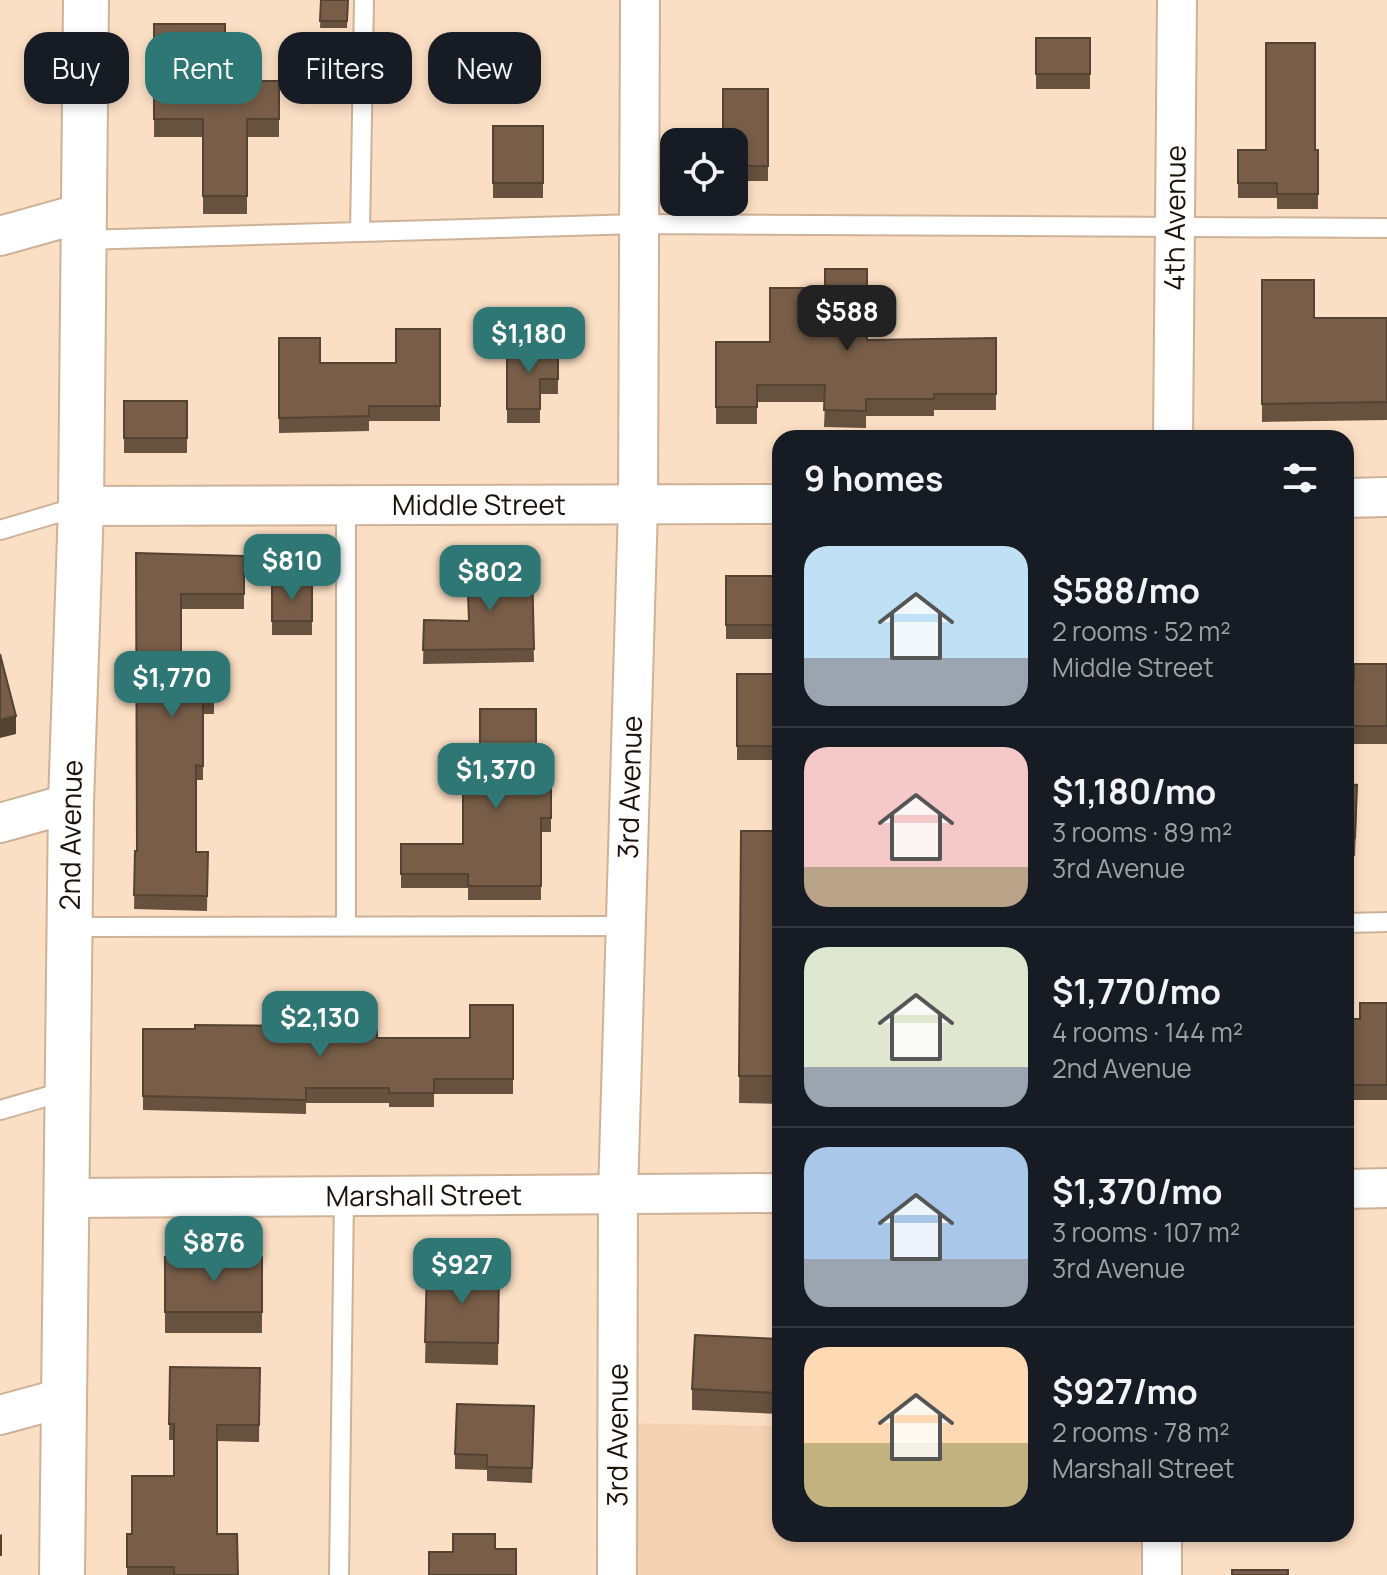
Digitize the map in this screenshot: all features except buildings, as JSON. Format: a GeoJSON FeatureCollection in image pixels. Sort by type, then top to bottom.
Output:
{"type":"FeatureCollection","features":[{"type":"Feature","properties":{"kind":"street","name":"2nd Avenue"},"geometry":{"type":"LineString","coordinates":[[62,1575],[71,803],[81,506],[86,0]]}},
{"type":"Feature","properties":{"kind":"street","name":"3rd Avenue"},"geometry":{"type":"LineString","coordinates":[[617,1575],[618,1195],[638,506],[640,0]]}},
{"type":"Feature","properties":{"kind":"street","name":"4th Avenue"},"geometry":{"type":"LineString","coordinates":[[1173,430],[1177,0]]}},
{"type":"Feature","properties":{"kind":"street"},"geometry":{"type":"LineString","coordinates":[[0,236],[82,227]]}},
{"type":"Feature","properties":{"kind":"street"},"geometry":{"type":"LineString","coordinates":[[1354,498],[1387,497]]}},
{"type":"Feature","properties":{"kind":"street","name":"Middle Street"},"geometry":{"type":"LineString","coordinates":[[81,506],[772,504]]}},
{"type":"Feature","properties":{"kind":"street"},"geometry":{"type":"LineString","coordinates":[[0,823],[71,803]]}},
{"type":"Feature","properties":{"kind":"street"},"geometry":{"type":"LineString","coordinates":[[1354,1189],[1387,1188]]}},
{"type":"Feature","properties":{"kind":"street","name":"Marshall Street"},"geometry":{"type":"LineString","coordinates":[[68,1198],[772,1193]]}},
{"type":"Feature","properties":{"kind":"street"},"geometry":{"type":"LineString","coordinates":[[0,1415],[66,1397]]}},
{"type":"Feature","properties":{"kind":"street"},"geometry":{"type":"LineString","coordinates":[[1162,1542],[1162,1575]]}},
{"type":"Feature","properties":{"kind":"lane"},"geometry":{"type":"LineString","coordinates":[[360,232],[364,0]]}},
{"type":"Feature","properties":{"kind":"lane"},"geometry":{"type":"LineString","coordinates":[[82,227],[360,232],[639,224],[1387,228]]}},
{"type":"Feature","properties":{"kind":"lane"},"geometry":{"type":"LineString","coordinates":[[0,530],[81,506]]}},
{"type":"Feature","properties":{"kind":"lane"},"geometry":{"type":"LineString","coordinates":[[346,506],[346,926]]}},
{"type":"Feature","properties":{"kind":"lane"},"geometry":{"type":"LineString","coordinates":[[1354,923],[1387,922]]}},
{"type":"Feature","properties":{"kind":"lane"},"geometry":{"type":"LineString","coordinates":[[70,927],[626,926]]}},
{"type":"Feature","properties":{"kind":"lane"},"geometry":{"type":"LineString","coordinates":[[0,1110],[69,1090]]}},
{"type":"Feature","properties":{"kind":"lane"},"geometry":{"type":"LineString","coordinates":[[339,1575],[344,1197]]}},
{"type":"Feature","properties":{"kind":"shaded area"},"geometry":{"type":"Polygon","coordinates":[[[617,1423],[772,1426],[772,1542],[1162,1542],[1162,1575],[617,1575],[617,1423]]]}}]}
